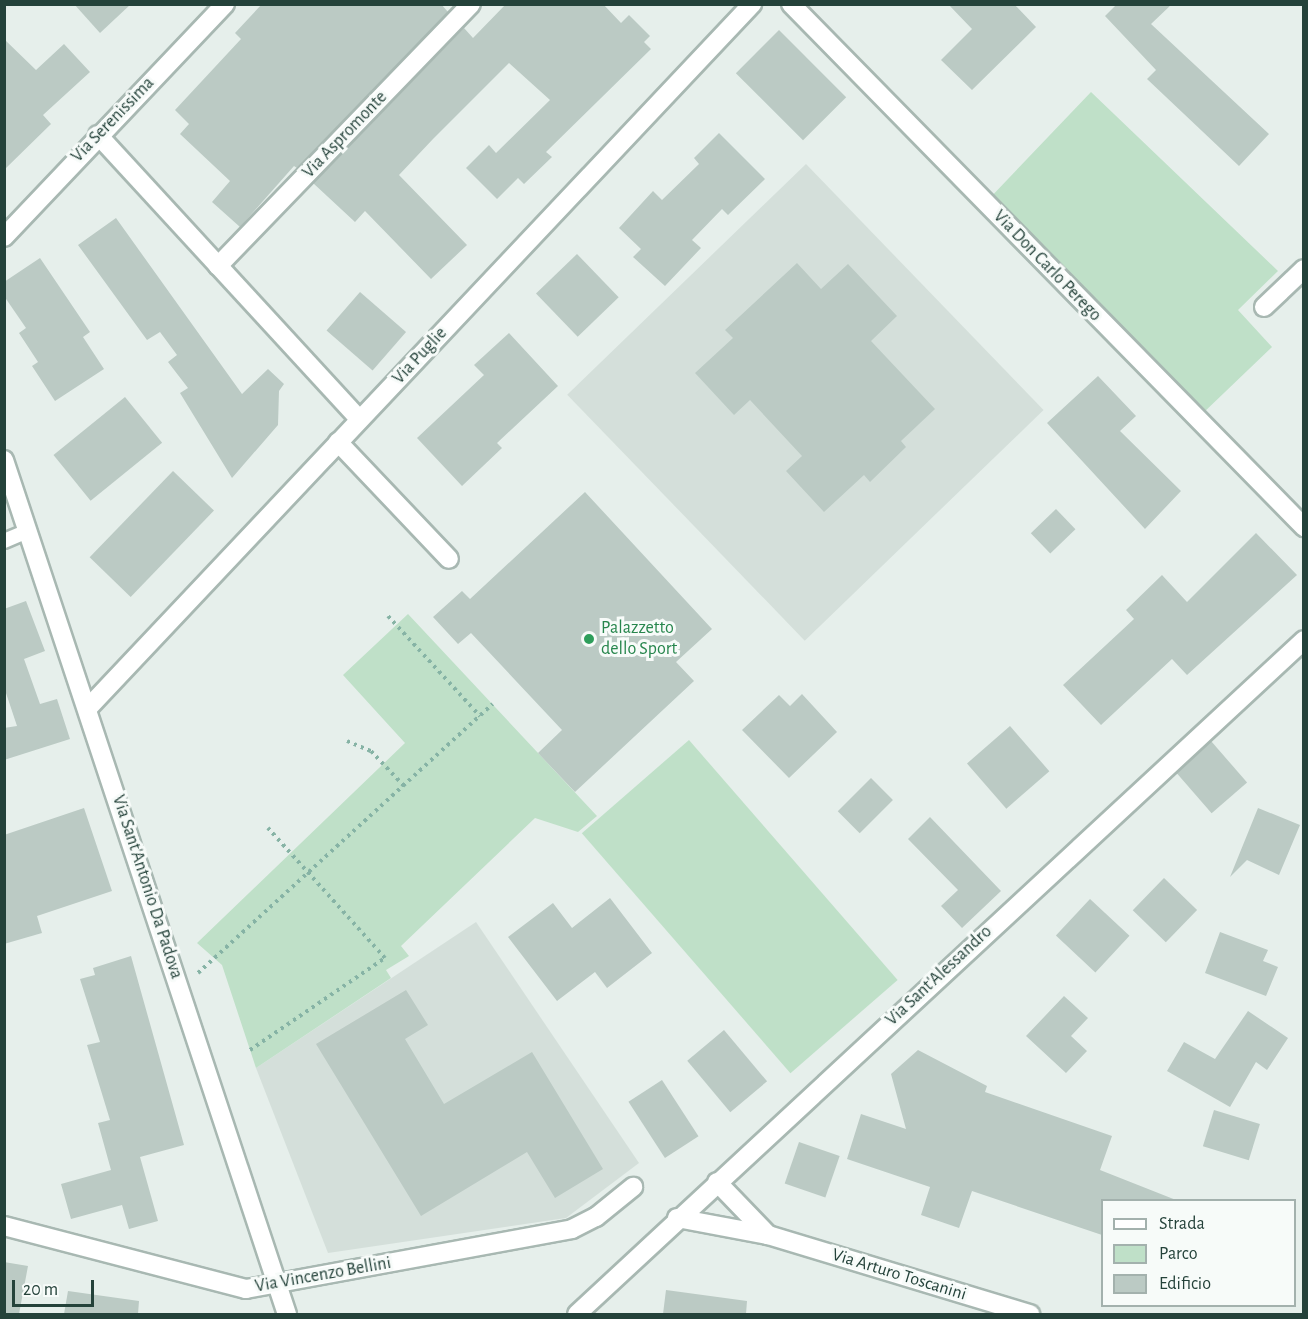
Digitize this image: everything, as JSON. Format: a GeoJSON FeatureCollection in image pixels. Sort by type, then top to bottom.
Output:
{"type":"FeatureCollection","features":[{"type":"Feature","properties":{"kind":"street","name":"Via Serenissima"},"geometry":{"type":"LineString","coordinates":[[4,237],[98,135],[225,4]]}},
{"type":"Feature","properties":{"kind":"street","name":"Via Aspromonte"},"geometry":{"type":"LineString","coordinates":[[219,266],[471,4]]}},
{"type":"Feature","properties":{"kind":"street","name":"Via Puglie"},"geometry":{"type":"LineString","coordinates":[[88,708],[752,4]]}},
{"type":"Feature","properties":{"kind":"street","name":"Via Don Carlo Perego"},"geometry":{"type":"LineString","coordinates":[[790,4],[1304,527]]}},
{"type":"Feature","properties":{"kind":"street"},"geometry":{"type":"LineString","coordinates":[[98,135],[359,419]]}},
{"type":"Feature","properties":{"kind":"street"},"geometry":{"type":"LineString","coordinates":[[1264,307],[1304,269]]}},
{"type":"Feature","properties":{"kind":"street"},"geometry":{"type":"LineString","coordinates":[[338,442],[449,560]]}},
{"type":"Feature","properties":{"kind":"street","name":"Via Sant'Antonio Da Padova"},"geometry":{"type":"LineString","coordinates":[[4,460],[287,1314]]}},
{"type":"Feature","properties":{"kind":"street","name":"Via Sant'Alessandro"},"geometry":{"type":"LineString","coordinates":[[577,1314],[677,1218],[1304,640]]}},
{"type":"Feature","properties":{"kind":"street","name":"Via Arturo Toscanini"},"geometry":{"type":"LineString","coordinates":[[717,1182],[768,1235]]}},
{"type":"Feature","properties":{"kind":"street","name":"Via Vincenzo Bellini"},"geometry":{"type":"LineString","coordinates":[[4,1226],[227,1287],[279,1285],[572,1228],[596,1217],[633,1187]]}},
{"type":"Feature","properties":{"kind":"street","name":"Via Arturo Toscanini"},"geometry":{"type":"LineString","coordinates":[[677,1218],[768,1235],[1030,1314]]}},
{"type":"Feature","properties":{"kind":"lane"},"geometry":{"type":"LineString","coordinates":[[4,541],[28,531]]}},
{"type":"Feature","properties":{"kind":"path"},"geometry":{"type":"LineString","coordinates":[[388,616],[480,717]]}},
{"type":"Feature","properties":{"kind":"path"},"geometry":{"type":"LineString","coordinates":[[178,981],[195,976],[493,704]]}},
{"type":"Feature","properties":{"kind":"path"},"geometry":{"type":"LineString","coordinates":[[347,741],[371,751],[404,786]]}},
{"type":"Feature","properties":{"kind":"path"},"geometry":{"type":"LineString","coordinates":[[250,1050],[385,958],[268,828]]}},
{"type":"Feature","properties":{"kind":"shaded area"},"geometry":{"type":"Polygon","coordinates":[[[806,164],[1044,410],[805,641],[567,395],[806,164]]]}},
{"type":"Feature","properties":{"kind":"shaded area"},"geometry":{"type":"Polygon","coordinates":[[[476,922],[639,1163],[566,1218],[328,1253],[256,1068],[476,922]]]}},
{"type":"Feature","properties":{"kind":"green space"},"geometry":{"type":"Polygon","coordinates":[[[1091,92],[1278,271],[1238,310],[1272,347],[1201,415],[987,201],[1091,92]]]}},
{"type":"Feature","properties":{"kind":"green space"},"geometry":{"type":"Polygon","coordinates":[[[408,614],[597,816],[578,832],[535,818],[401,946],[409,956],[386,970],[391,978],[256,1068],[222,965],[197,943],[405,743],[343,675],[408,614]]]}},
{"type":"Feature","properties":{"kind":"green space"},"geometry":{"type":"Polygon","coordinates":[[[689,740],[898,980],[790,1073],[582,833],[689,740]]]}},
{"type":"Feature","properties":{"kind":"building"},"geometry":{"type":"Polygon","coordinates":[[[74,4],[131,4],[100,33],[74,4]]]}},
{"type":"Feature","properties":{"kind":"building"},"geometry":{"type":"Polygon","coordinates":[[[262,4],[441,4],[448,12],[297,168],[294,166],[240,227],[212,202],[230,181],[180,134],[189,124],[175,110],[241,39],[235,33],[262,4]]]}},
{"type":"Feature","properties":{"kind":"building"},"geometry":{"type":"Polygon","coordinates":[[[506,4],[603,4],[621,23],[629,15],[650,36],[644,42],[651,49],[546,152],[552,157],[524,184],[518,178],[497,199],[466,168],[489,145],[496,153],[550,100],[509,63],[433,139],[399,175],[467,245],[431,279],[365,211],[355,222],[313,183],[464,28],[473,38],[506,4]]]}},
{"type":"Feature","properties":{"kind":"building"},"geometry":{"type":"Polygon","coordinates":[[[948,4],[1014,4],[1036,27],[972,90],[941,60],[972,29],[948,4]]]}},
{"type":"Feature","properties":{"kind":"building"},"geometry":{"type":"Polygon","coordinates":[[[1117,4],[1172,4],[1151,24],[1269,134],[1239,166],[1147,79],[1156,70],[1105,16],[1117,4]]]}},
{"type":"Feature","properties":{"kind":"building"},"geometry":{"type":"Polygon","coordinates":[[[779,30],[846,97],[803,140],[736,73],[779,30]]]}},
{"type":"Feature","properties":{"kind":"building"},"geometry":{"type":"Polygon","coordinates":[[[4,39],[36,70],[64,44],[90,72],[43,115],[51,124],[4,170],[4,39]]]}},
{"type":"Feature","properties":{"kind":"building"},"geometry":{"type":"Polygon","coordinates":[[[719,133],[765,179],[728,215],[722,209],[692,240],[701,248],[665,286],[633,257],[641,249],[619,228],[653,191],[662,200],[699,164],[694,158],[719,133]]]}},
{"type":"Feature","properties":{"kind":"building"},"geometry":{"type":"Polygon","coordinates":[[[116,218],[242,394],[268,369],[284,384],[279,391],[278,425],[232,478],[180,393],[188,388],[168,362],[177,355],[160,332],[147,340],[78,245],[116,218]]]}},
{"type":"Feature","properties":{"kind":"building"},"geometry":{"type":"Polygon","coordinates":[[[577,254],[619,297],[578,337],[536,294],[577,254]]]}},
{"type":"Feature","properties":{"kind":"building"},"geometry":{"type":"Polygon","coordinates":[[[40,258],[90,332],[83,337],[104,369],[55,401],[32,366],[38,362],[19,333],[26,328],[4,296],[4,282],[40,258]]]}},
{"type":"Feature","properties":{"kind":"building"},"geometry":{"type":"Polygon","coordinates":[[[797,263],[821,289],[848,264],[897,316],[871,341],[935,409],[901,441],[906,447],[870,482],[864,475],[824,512],[786,471],[802,456],[750,400],[734,415],[695,373],[733,338],[725,330],[797,263]]]}},
{"type":"Feature","properties":{"kind":"building"},"geometry":{"type":"Polygon","coordinates":[[[360,292],[406,332],[373,371],[327,330],[360,292]]]}},
{"type":"Feature","properties":{"kind":"building"},"geometry":{"type":"Polygon","coordinates":[[[509,333],[558,386],[497,443],[502,448],[462,486],[417,438],[484,375],[474,365],[509,333]]]}},
{"type":"Feature","properties":{"kind":"building"},"geometry":{"type":"Polygon","coordinates":[[[1098,376],[1136,416],[1120,431],[1181,491],[1145,529],[1047,423],[1098,376]]]}},
{"type":"Feature","properties":{"kind":"building"},"geometry":{"type":"Polygon","coordinates":[[[125,397],[162,443],[91,501],[54,455],[125,397]]]}},
{"type":"Feature","properties":{"kind":"building"},"geometry":{"type":"Polygon","coordinates":[[[173,471],[214,511],[131,597],[90,557],[173,471]]]}},
{"type":"Feature","properties":{"kind":"building","name":"Palazzetto dello Sport"},"geometry":{"type":"Polygon","coordinates":[[[585,492],[712,629],[676,662],[694,681],[575,792],[538,753],[562,730],[471,633],[458,644],[433,617],[462,591],[470,599],[585,492]]]}},
{"type":"Feature","properties":{"kind":"building"},"geometry":{"type":"Polygon","coordinates":[[[1056,509],[1075,529],[1050,553],[1031,533],[1056,509]]]}},
{"type":"Feature","properties":{"kind":"building"},"geometry":{"type":"Polygon","coordinates":[[[1256,533],[1297,575],[1187,675],[1172,659],[1101,725],[1063,685],[1134,619],[1126,610],[1162,575],[1187,602],[1256,533]]]}},
{"type":"Feature","properties":{"kind":"building"},"geometry":{"type":"Polygon","coordinates":[[[26,601],[45,651],[24,659],[40,704],[57,699],[70,739],[4,760],[4,728],[17,726],[4,687],[4,609],[26,601]]]}},
{"type":"Feature","properties":{"kind":"building"},"geometry":{"type":"Polygon","coordinates":[[[802,694],[837,732],[789,778],[742,730],[779,695],[790,706],[802,694]]]}},
{"type":"Feature","properties":{"kind":"building"},"geometry":{"type":"Polygon","coordinates":[[[1010,726],[1049,771],[1006,809],[967,763],[1010,726]]]}},
{"type":"Feature","properties":{"kind":"building"},"geometry":{"type":"Polygon","coordinates":[[[1211,741],[1247,783],[1212,813],[1176,772],[1211,741]]]}},
{"type":"Feature","properties":{"kind":"building"},"geometry":{"type":"Polygon","coordinates":[[[871,778],[893,800],[860,833],[838,811],[871,778]]]}},
{"type":"Feature","properties":{"kind":"building"},"geometry":{"type":"Polygon","coordinates":[[[84,808],[112,891],[37,916],[42,933],[4,944],[4,835],[84,808]]]}},
{"type":"Feature","properties":{"kind":"building"},"geometry":{"type":"Polygon","coordinates":[[[1258,808],[1300,825],[1279,875],[1247,860],[1230,877],[1258,808]]]}},
{"type":"Feature","properties":{"kind":"building"},"geometry":{"type":"Polygon","coordinates":[[[930,817],[1001,891],[962,928],[941,906],[958,890],[908,839],[930,817]]]}},
{"type":"Feature","properties":{"kind":"building"},"geometry":{"type":"Polygon","coordinates":[[[1164,878],[1197,910],[1166,942],[1133,910],[1164,878]]]}},
{"type":"Feature","properties":{"kind":"building"},"geometry":{"type":"Polygon","coordinates":[[[610,898],[652,953],[607,988],[595,972],[557,1001],[508,937],[553,903],[572,928],[610,898]]]}},
{"type":"Feature","properties":{"kind":"building"},"geometry":{"type":"Polygon","coordinates":[[[1090,899],[1129,936],[1095,972],[1056,936],[1090,899]]]}},
{"type":"Feature","properties":{"kind":"building"},"geometry":{"type":"Polygon","coordinates":[[[1220,932],[1268,950],[1263,961],[1278,967],[1266,996],[1205,973],[1220,932]]]}},
{"type":"Feature","properties":{"kind":"building"},"geometry":{"type":"Polygon","coordinates":[[[131,956],[184,1145],[140,1157],[158,1221],[129,1229],[122,1205],[71,1219],[61,1184],[111,1170],[98,1123],[110,1120],[87,1045],[100,1042],[80,979],[95,975],[93,968],[131,956]]]}},
{"type":"Feature","properties":{"kind":"building"},"geometry":{"type":"Polygon","coordinates":[[[406,990],[428,1025],[405,1039],[444,1104],[532,1052],[603,1169],[555,1198],[527,1152],[421,1216],[316,1044],[406,990]]]}},
{"type":"Feature","properties":{"kind":"building"},"geometry":{"type":"Polygon","coordinates":[[[1064,996],[1088,1018],[1071,1036],[1087,1051],[1066,1073],[1026,1036],[1064,996]]]}},
{"type":"Feature","properties":{"kind":"building"},"geometry":{"type":"Polygon","coordinates":[[[1248,1011],[1288,1038],[1267,1070],[1256,1062],[1230,1107],[1167,1071],[1184,1042],[1215,1059],[1248,1011]]]}},
{"type":"Feature","properties":{"kind":"building"},"geometry":{"type":"Polygon","coordinates":[[[724,1030],[767,1081],[730,1112],[687,1061],[724,1030]]]}},
{"type":"Feature","properties":{"kind":"building"},"geometry":{"type":"Polygon","coordinates":[[[918,1050],[987,1086],[985,1092],[1112,1136],[1100,1170],[1173,1199],[1101,1199],[1101,1235],[972,1191],[959,1228],[921,1215],[930,1187],[847,1159],[861,1114],[906,1129],[891,1074],[918,1050]]]}},
{"type":"Feature","properties":{"kind":"building"},"geometry":{"type":"Polygon","coordinates":[[[662,1080],[698,1136],[665,1158],[628,1102],[662,1080]]]}},
{"type":"Feature","properties":{"kind":"building"},"geometry":{"type":"Polygon","coordinates":[[[1214,1110],[1260,1124],[1249,1160],[1203,1146],[1214,1110]]]}},
{"type":"Feature","properties":{"kind":"building"},"geometry":{"type":"Polygon","coordinates":[[[799,1142],[840,1156],[825,1198],[785,1184],[799,1142]]]}},
{"type":"Feature","properties":{"kind":"building"},"geometry":{"type":"Polygon","coordinates":[[[4,1262],[28,1266],[19,1314],[4,1314],[4,1262]]]}},
{"type":"Feature","properties":{"kind":"building"},"geometry":{"type":"Polygon","coordinates":[[[666,1290],[747,1301],[746,1314],[663,1314],[666,1290]]]}},
{"type":"Feature","properties":{"kind":"building"},"geometry":{"type":"Polygon","coordinates":[[[68,1291],[139,1301],[138,1314],[64,1314],[68,1291]]]}},
{"type":"Feature","properties":{"kind":"place","name":"Palazzetto dello Sport"},"geometry":{"type":"Point","coordinates":[589,639]}}]}
